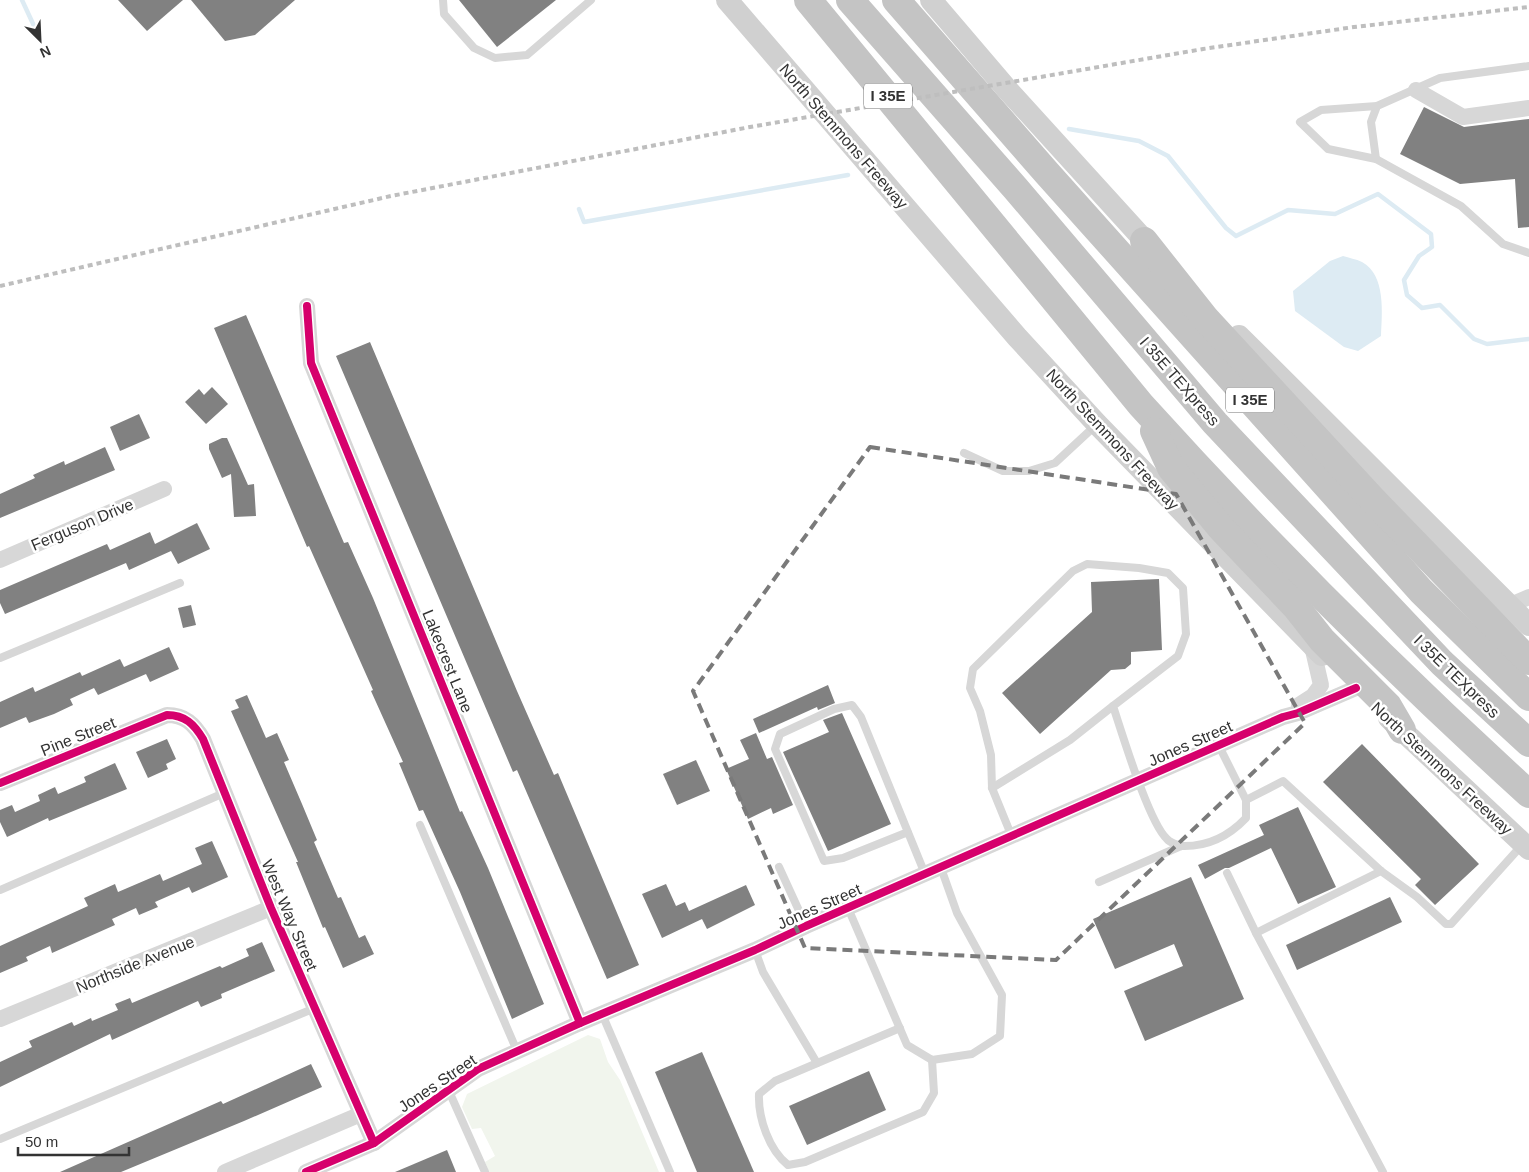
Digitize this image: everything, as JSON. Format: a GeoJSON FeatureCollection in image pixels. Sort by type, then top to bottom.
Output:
{"type":"FeatureCollection","features":[{"type":"Feature","properties":{"kind":"highway","name":"I 35E"},"geometry":{"type":"LineString","coordinates":[[808,0],[1141,405],[1289,563],[1433,705],[1529,794]]}},
{"type":"Feature","properties":{"kind":"highway","name":"I 35E TEXpress"},"geometry":{"type":"LineString","coordinates":[[850,0],[1016,189],[1215,423],[1442,663],[1529,743]]}},
{"type":"Feature","properties":{"kind":"highway","name":"I 35E"},"geometry":{"type":"LineString","coordinates":[[896,0],[1052,179],[1421,591],[1529,696]]}},
{"type":"Feature","properties":{"kind":"highway"},"geometry":{"type":"LineString","coordinates":[[1144,241],[1205,318],[1374,502],[1529,661]]}},
{"type":"Feature","properties":{"kind":"highway"},"geometry":{"type":"LineString","coordinates":[[1141,405],[1171,468],[1257,569],[1296,607],[1322,640],[1388,706],[1402,730]]}},
{"type":"Feature","properties":{"kind":"main road","name":"North Stemmons Freeway"},"geometry":{"type":"LineString","coordinates":[[727,0],[1017,337],[1097,424],[1312,646],[1526,847]]}},
{"type":"Feature","properties":{"kind":"main road"},"geometry":{"type":"LineString","coordinates":[[931,0],[1006,88],[1144,241],[1529,625]]}},
{"type":"Feature","properties":{"kind":"street"},"geometry":{"type":"LineString","coordinates":[[1416,90],[1463,117],[1529,108]]}},
{"type":"Feature","properties":{"kind":"street","name":"Lakecrest Lane"},"geometry":{"type":"LineString","coordinates":[[307,306],[311,363],[580,1023]]}},
{"type":"Feature","properties":{"kind":"street","name":"Ferguson Drive"},"geometry":{"type":"LineString","coordinates":[[0,560],[164,489]]}},
{"type":"Feature","properties":{"kind":"street"},"geometry":{"type":"LineString","coordinates":[[1508,606],[1529,597]]}},
{"type":"Feature","properties":{"kind":"street","name":"Jones Street"},"geometry":{"type":"LineString","coordinates":[[1283,717],[1318,690],[1320,678],[1312,646]]}},
{"type":"Feature","properties":{"kind":"street","name":"Jones Street"},"geometry":{"type":"LineString","coordinates":[[306,1172],[374,1143],[478,1069],[517,1051],[755,950],[1283,717],[1298,713],[1356,688]]}},
{"type":"Feature","properties":{"kind":"street","name":"Pine Street"},"geometry":{"type":"LineString","coordinates":[[0,783],[167,715]]}},
{"type":"Feature","properties":{"kind":"street","name":"West Way Street"},"geometry":{"type":"LineString","coordinates":[[167,715],[178,715],[194,724],[203,739],[271,908],[374,1143]]}},
{"type":"Feature","properties":{"kind":"street","name":"Northside Avenue"},"geometry":{"type":"LineString","coordinates":[[0,1019],[271,908]]}},
{"type":"Feature","properties":{"kind":"street"},"geometry":{"type":"LineString","coordinates":[[225,1172],[361,1114]]}},
{"type":"Feature","properties":{"kind":"lane"},"geometry":{"type":"LineString","coordinates":[[443,0],[444,14],[474,48],[495,58],[527,55],[591,0]]}},
{"type":"Feature","properties":{"kind":"lane"},"geometry":{"type":"LineString","coordinates":[[1529,66],[1440,78],[1377,106],[1321,110],[1300,122],[1328,149],[1376,159],[1461,206],[1503,244],[1529,254]]}},
{"type":"Feature","properties":{"kind":"lane"},"geometry":{"type":"LineString","coordinates":[[1376,159],[1371,122],[1377,106]]}},
{"type":"Feature","properties":{"kind":"lane"},"geometry":{"type":"LineString","coordinates":[[964,453],[1003,471],[1029,471],[1055,462],[1097,424]]}},
{"type":"Feature","properties":{"kind":"lane"},"geometry":{"type":"LineString","coordinates":[[992,788],[1070,740],[1178,656],[1186,634],[1183,588],[1168,573],[1087,564],[1073,572],[973,669],[970,688],[980,711],[991,755],[992,788],[1012,837]]}},
{"type":"Feature","properties":{"kind":"lane"},"geometry":{"type":"LineString","coordinates":[[0,658],[180,583]]}},
{"type":"Feature","properties":{"kind":"lane"},"geometry":{"type":"LineString","coordinates":[[908,832],[843,858],[824,861],[775,749],[780,734],[834,709],[852,705],[861,717],[908,832],[925,874]]}},
{"type":"Feature","properties":{"kind":"lane"},"geometry":{"type":"LineString","coordinates":[[1113,706],[1139,781],[1159,830],[1167,840],[1180,846]]}},
{"type":"Feature","properties":{"kind":"lane"},"geometry":{"type":"LineString","coordinates":[[1098,882],[1180,846],[1206,844],[1236,829],[1246,818],[1246,800],[1220,746]]}},
{"type":"Feature","properties":{"kind":"lane"},"geometry":{"type":"LineString","coordinates":[[1246,800],[1283,781],[1381,871],[1417,897],[1442,922],[1451,924],[1526,847]]}},
{"type":"Feature","properties":{"kind":"lane"},"geometry":{"type":"LineString","coordinates":[[0,890],[224,793]]}},
{"type":"Feature","properties":{"kind":"lane"},"geometry":{"type":"LineString","coordinates":[[420,825],[517,1051]]}},
{"type":"Feature","properties":{"kind":"lane"},"geometry":{"type":"LineString","coordinates":[[779,867],[806,926]]}},
{"type":"Feature","properties":{"kind":"lane"},"geometry":{"type":"LineString","coordinates":[[848,908],[907,1045],[932,1060],[972,1054],[1000,1036],[1002,995],[957,913],[941,868]]}},
{"type":"Feature","properties":{"kind":"lane"},"geometry":{"type":"LineString","coordinates":[[1256,933],[1381,871]]}},
{"type":"Feature","properties":{"kind":"lane"},"geometry":{"type":"LineString","coordinates":[[1227,873],[1256,933],[1383,1172]]}},
{"type":"Feature","properties":{"kind":"lane"},"geometry":{"type":"LineString","coordinates":[[755,950],[763,972],[817,1063]]}},
{"type":"Feature","properties":{"kind":"lane"},"geometry":{"type":"LineString","coordinates":[[0,1139],[315,1008]]}},
{"type":"Feature","properties":{"kind":"lane"},"geometry":{"type":"LineString","coordinates":[[602,1014],[670,1172]]}},
{"type":"Feature","properties":{"kind":"lane"},"geometry":{"type":"LineString","coordinates":[[900,1028],[775,1081],[759,1094],[758,1110],[776,1156],[788,1165],[805,1162],[922,1112],[934,1093],[932,1060]]}},
{"type":"Feature","properties":{"kind":"lane"},"geometry":{"type":"LineString","coordinates":[[448,1089],[485,1172]]}},
{"type":"Feature","properties":{"kind":"highlighted area"},"geometry":{"type":"Polygon","coordinates":[[[870,447],[1176,494],[1305,723],[1056,960],[805,948],[693,691],[870,447]]]}},
{"type":"Feature","properties":{"kind":"shaded area"},"geometry":{"type":"Polygon","coordinates":[[[1343,256],[1360,261],[1370,268],[1379,285],[1381,295],[1381,336],[1358,351],[1344,347],[1295,311],[1293,291],[1330,261],[1343,256]]]}},
{"type":"Feature","properties":{"kind":"shaded area"},"geometry":{"type":"Polygon","coordinates":[[[588,1035],[600,1039],[608,1062],[620,1080],[659,1172],[489,1172],[485,1162],[495,1156],[481,1128],[472,1129],[462,1107],[467,1094],[588,1035]]]}},
{"type":"Feature","properties":{"kind":"building"},"geometry":{"type":"Polygon","coordinates":[[[118,0],[183,0],[147,31],[118,0]]]}},
{"type":"Feature","properties":{"kind":"building"},"geometry":{"type":"Polygon","coordinates":[[[191,0],[295,0],[255,35],[225,41],[191,0]]]}},
{"type":"Feature","properties":{"kind":"building"},"geometry":{"type":"Polygon","coordinates":[[[459,0],[556,0],[497,47],[459,0]]]}},
{"type":"Feature","properties":{"kind":"building"},"geometry":{"type":"Polygon","coordinates":[[[1424,107],[1464,127],[1529,119],[1529,227],[1518,228],[1515,179],[1460,184],[1400,154],[1424,107]]]}},
{"type":"Feature","properties":{"kind":"building"},"geometry":{"type":"Polygon","coordinates":[[[246,315],[344,543],[348,542],[373,598],[460,812],[462,811],[488,868],[544,1004],[512,1019],[460,892],[423,810],[419,811],[399,763],[403,762],[371,691],[373,690],[309,546],[307,547],[214,328],[246,315]]]}},
{"type":"Feature","properties":{"kind":"building"},"geometry":{"type":"Polygon","coordinates":[[[370,342],[517,691],[554,775],[558,773],[639,965],[607,979],[517,770],[513,772],[336,356],[370,342]]]}},
{"type":"Feature","properties":{"kind":"building"},"geometry":{"type":"Polygon","coordinates":[[[212,387],[228,404],[206,424],[185,402],[199,389],[204,395],[212,387]]]}},
{"type":"Feature","properties":{"kind":"building"},"geometry":{"type":"Polygon","coordinates":[[[139,414],[150,438],[120,451],[110,427],[139,414]]]}},
{"type":"Feature","properties":{"kind":"building"},"geometry":{"type":"Polygon","coordinates":[[[222,438],[227,438],[248,485],[254,484],[256,516],[234,517],[231,474],[222,478],[209,449],[209,444],[222,438]]]}},
{"type":"Feature","properties":{"kind":"building"},"geometry":{"type":"Polygon","coordinates":[[[105,447],[115,470],[0,518],[0,494],[35,478],[33,475],[64,461],[65,465],[105,447]]]}},
{"type":"Feature","properties":{"kind":"building"},"geometry":{"type":"Polygon","coordinates":[[[197,523],[210,549],[178,564],[171,551],[129,570],[126,563],[5,614],[0,603],[0,590],[107,544],[110,550],[150,532],[155,544],[197,523]]]}},
{"type":"Feature","properties":{"kind":"building"},"geometry":{"type":"Polygon","coordinates":[[[1159,579],[1162,650],[1131,652],[1131,664],[1125,669],[1111,670],[1040,734],[1002,693],[1092,612],[1091,582],[1159,579]]]}},
{"type":"Feature","properties":{"kind":"building"},"geometry":{"type":"Polygon","coordinates":[[[191,605],[196,625],[183,628],[178,608],[191,605]]]}},
{"type":"Feature","properties":{"kind":"building"},"geometry":{"type":"Polygon","coordinates":[[[169,647],[179,669],[150,682],[146,674],[98,695],[94,688],[70,699],[73,705],[54,714],[29,723],[26,717],[0,728],[0,702],[33,687],[35,692],[80,672],[82,676],[120,659],[124,667],[169,647]]]}},
{"type":"Feature","properties":{"kind":"building"},"geometry":{"type":"Polygon","coordinates":[[[828,685],[835,703],[818,710],[817,707],[759,733],[753,719],[828,685]]]}},
{"type":"Feature","properties":{"kind":"building"},"geometry":{"type":"Polygon","coordinates":[[[247,695],[266,738],[277,733],[289,760],[284,762],[317,840],[314,842],[338,898],[341,897],[359,938],[365,935],[374,954],[343,968],[325,927],[323,928],[296,862],[298,862],[231,711],[239,708],[235,700],[247,695]]]}},
{"type":"Feature","properties":{"kind":"building"},"geometry":{"type":"Polygon","coordinates":[[[842,713],[891,824],[828,851],[783,752],[829,732],[823,720],[842,713]]]}},
{"type":"Feature","properties":{"kind":"building"},"geometry":{"type":"Polygon","coordinates":[[[756,733],[767,759],[772,757],[793,805],[773,814],[771,808],[748,819],[726,769],[749,759],[740,740],[756,733]]]}},
{"type":"Feature","properties":{"kind":"building"},"geometry":{"type":"Polygon","coordinates":[[[167,739],[176,759],[166,764],[168,769],[148,778],[136,752],[167,739]]]}},
{"type":"Feature","properties":{"kind":"building"},"geometry":{"type":"Polygon","coordinates":[[[1362,744],[1479,864],[1435,905],[1415,885],[1421,879],[1323,782],[1362,744]]]}},
{"type":"Feature","properties":{"kind":"building"},"geometry":{"type":"Polygon","coordinates":[[[696,760],[710,791],[677,805],[663,774],[696,760]]]}},
{"type":"Feature","properties":{"kind":"building"},"geometry":{"type":"Polygon","coordinates":[[[115,763],[127,789],[49,821],[48,818],[7,837],[0,822],[0,810],[12,805],[15,812],[40,801],[38,795],[55,787],[58,794],[86,782],[84,777],[115,763]]]}},
{"type":"Feature","properties":{"kind":"building"},"geometry":{"type":"Polygon","coordinates":[[[1298,807],[1336,887],[1298,904],[1271,848],[1205,879],[1198,865],[1264,835],[1259,825],[1298,807]]]}},
{"type":"Feature","properties":{"kind":"building"},"geometry":{"type":"Polygon","coordinates":[[[212,841],[228,877],[192,893],[189,887],[155,902],[158,907],[139,915],[136,908],[112,919],[115,925],[52,953],[50,946],[26,957],[28,961],[0,973],[0,946],[88,906],[84,898],[115,884],[118,892],[160,874],[163,881],[202,864],[195,848],[212,841]]]}},
{"type":"Feature","properties":{"kind":"building"},"geometry":{"type":"Polygon","coordinates":[[[1191,877],[1244,999],[1145,1041],[1124,991],[1183,966],[1174,944],[1115,969],[1093,919],[1191,877]]]}},
{"type":"Feature","properties":{"kind":"building"},"geometry":{"type":"Polygon","coordinates":[[[666,884],[676,906],[685,902],[689,911],[746,885],[755,905],[707,929],[702,919],[662,938],[642,894],[666,884]]]}},
{"type":"Feature","properties":{"kind":"building"},"geometry":{"type":"Polygon","coordinates":[[[1390,897],[1402,922],[1297,970],[1286,945],[1390,897]]]}},
{"type":"Feature","properties":{"kind":"building"},"geometry":{"type":"Polygon","coordinates":[[[262,942],[275,971],[221,994],[222,998],[201,1007],[198,1001],[112,1040],[110,1034],[0,1087],[0,1062],[32,1047],[29,1041],[72,1022],[74,1026],[91,1018],[92,1021],[118,1010],[115,1004],[130,998],[132,1003],[220,966],[222,968],[249,956],[246,949],[262,942]]]}},
{"type":"Feature","properties":{"kind":"building"},"geometry":{"type":"Polygon","coordinates":[[[702,1052],[754,1172],[697,1172],[655,1072],[702,1052]]]}},
{"type":"Feature","properties":{"kind":"building"},"geometry":{"type":"Polygon","coordinates":[[[311,1064],[322,1087],[244,1121],[121,1172],[60,1172],[221,1101],[223,1104],[311,1064]]]}},
{"type":"Feature","properties":{"kind":"building"},"geometry":{"type":"Polygon","coordinates":[[[869,1071],[886,1110],[807,1145],[789,1106],[869,1071]]]}},
{"type":"Feature","properties":{"kind":"building"},"geometry":{"type":"Polygon","coordinates":[[[447,1150],[456,1172],[395,1172],[447,1150]]]}},
{"type":"Feature","properties":{"kind":"waterway"},"geometry":{"type":"LineString","coordinates":[[22,0],[41,41]]}},
{"type":"Feature","properties":{"kind":"waterway"},"geometry":{"type":"LineString","coordinates":[[1069,129],[1139,141],[1168,156],[1226,228],[1236,236],[1288,210],[1335,214],[1378,194],[1431,234],[1432,247],[1419,256],[1404,280],[1407,295],[1422,308],[1440,305],[1474,339],[1487,344],[1529,339]]}},
{"type":"Feature","properties":{"kind":"waterway"},"geometry":{"type":"LineString","coordinates":[[579,209],[584,222],[848,175]]}},
{"type":"Feature","properties":{"kind":"railway"},"geometry":{"type":"LineString","coordinates":[[0,286],[391,196],[750,127],[1203,49],[1354,27],[1529,7]]}},
{"type":"Feature","properties":{"kind":"cycle path"},"geometry":{"type":"LineString","coordinates":[[307,306],[311,363],[580,1023]]}},
{"type":"Feature","properties":{"kind":"cycle path"},"geometry":{"type":"LineString","coordinates":[[306,1172],[374,1143],[478,1069],[580,1023],[755,950],[1283,717],[1298,713],[1356,688]]}},
{"type":"Feature","properties":{"kind":"cycle path"},"geometry":{"type":"LineString","coordinates":[[0,783],[167,715],[173,715],[188,721],[203,739],[271,908],[374,1143]]}}]}
